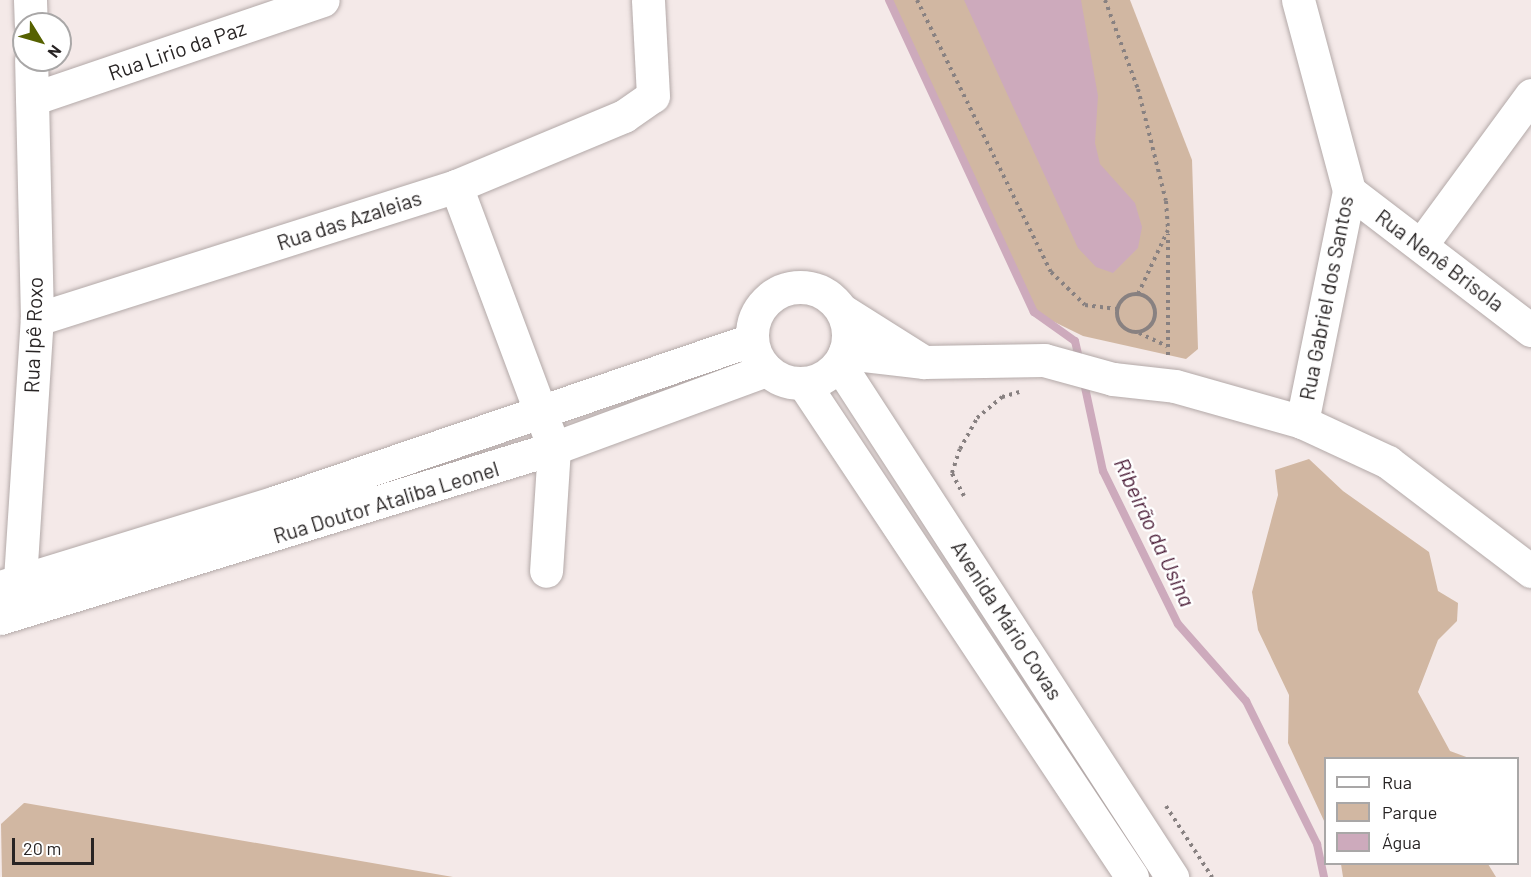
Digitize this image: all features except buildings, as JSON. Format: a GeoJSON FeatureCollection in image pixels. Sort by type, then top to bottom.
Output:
{"type":"FeatureCollection","features":[{"type":"Feature","properties":{"kind":"street","name":"Rua Lirio da Paz"},"geometry":{"type":"LineString","coordinates":[[32,99],[323,0]]}},
{"type":"Feature","properties":{"kind":"street","name":"Rua das Azaleias"},"geometry":{"type":"LineString","coordinates":[[36,320],[456,186],[624,116],[653,96],[648,0]]}},
{"type":"Feature","properties":{"kind":"street","name":"Rua Gabriel dos Santos"},"geometry":{"type":"LineString","coordinates":[[1298,0],[1349,191],[1302,422]]}},
{"type":"Feature","properties":{"kind":"street","name":"Rua Ipê Roxo"},"geometry":{"type":"LineString","coordinates":[[12,598],[36,320],[31,72]]}},
{"type":"Feature","properties":{"kind":"street"},"geometry":{"type":"LineString","coordinates":[[1421,245],[1531,95]]}},
{"type":"Feature","properties":{"kind":"street"},"geometry":{"type":"LineString","coordinates":[[456,186],[539,414],[554,448],[546,571]]}},
{"type":"Feature","properties":{"kind":"street","name":"Rua Nenê Brisola"},"geometry":{"type":"LineString","coordinates":[[1349,191],[1531,330]]}},
{"type":"Feature","properties":{"kind":"street"},"geometry":{"type":"LineString","coordinates":[[924,362],[843,311],[820,290],[790,287],[764,302],[751,340],[766,370],[804,384],[842,358],[924,362],[1044,360],[1113,379],[1181,389],[1302,422],[1388,462],[1531,571]]}},
{"type":"Feature","properties":{"kind":"street"},"geometry":{"type":"LineString","coordinates":[[842,358],[848,325],[843,311]]}},
{"type":"Feature","properties":{"kind":"street","name":"Rua Doutor Ataliba Leonel"},"geometry":{"type":"LineString","coordinates":[[12,598],[751,340]]}},
{"type":"Feature","properties":{"kind":"street","name":"Avenida Mário Covas"},"geometry":{"type":"LineString","coordinates":[[842,358],[1172,877]]}},
{"type":"Feature","properties":{"kind":"street","name":"Rua Doutor Ataliba Leonel"},"geometry":{"type":"LineString","coordinates":[[12,598],[554,448],[766,370]]}},
{"type":"Feature","properties":{"kind":"street","name":"Avenida Mário Covas"},"geometry":{"type":"LineString","coordinates":[[804,384],[1132,877]]}},
{"type":"Feature","properties":{"kind":"path"},"geometry":{"type":"LineString","coordinates":[[917,0],[1051,272],[1085,305],[1118,309]]}},
{"type":"Feature","properties":{"kind":"path"},"geometry":{"type":"LineString","coordinates":[[1105,0],[1156,150],[1168,230],[1167,347],[1169,373],[1181,389]]}},
{"type":"Feature","properties":{"kind":"path"},"geometry":{"type":"LineString","coordinates":[[1138,294],[1168,230]]}},
{"type":"Feature","properties":{"kind":"path"},"geometry":{"type":"LineString","coordinates":[[1131,331],[1148,327],[1154,316],[1149,299],[1138,294],[1126,297],[1118,309],[1120,324],[1131,331],[1152,335],[1167,347]]}},
{"type":"Feature","properties":{"kind":"path"},"geometry":{"type":"LineString","coordinates":[[966,501],[952,473],[960,449],[977,418],[1002,397],[1023,391]]}},
{"type":"Feature","properties":{"kind":"path"},"geometry":{"type":"LineString","coordinates":[[1160,797],[1212,877]]}},
{"type":"Feature","properties":{"kind":"green space"},"geometry":{"type":"Polygon","coordinates":[[[889,0],[1130,0],[1192,160],[1198,349],[1186,359],[1083,336],[1034,312],[889,0]]]}},
{"type":"Feature","properties":{"kind":"green space"},"geometry":{"type":"Polygon","coordinates":[[[1309,459],[1343,491],[1429,552],[1438,591],[1458,603],[1457,621],[1438,640],[1418,692],[1450,751],[1466,757],[1324,757],[1324,821],[1288,743],[1289,695],[1258,630],[1252,592],[1278,495],[1275,470],[1309,459]]]}},
{"type":"Feature","properties":{"kind":"green space"},"geometry":{"type":"Polygon","coordinates":[[[24,803],[453,877],[2,877],[1,824],[24,803]]]}},
{"type":"Feature","properties":{"kind":"green space"},"geometry":{"type":"Polygon","coordinates":[[[1341,865],[1489,865],[1496,877],[1343,877],[1341,865]]]}},
{"type":"Feature","properties":{"kind":"water"},"geometry":{"type":"Polygon","coordinates":[[[964,0],[1081,0],[1098,96],[1095,143],[1100,164],[1135,203],[1142,227],[1138,248],[1113,273],[1096,267],[1078,248],[964,0]]]}},
{"type":"Feature","properties":{"kind":"waterway","name":"Ribeirão da Usina"},"geometry":{"type":"LineString","coordinates":[[889,0],[1034,312],[1075,341],[1080,362]]}},
{"type":"Feature","properties":{"kind":"waterway","name":"Ribeirão da Usina"},"geometry":{"type":"LineString","coordinates":[[1083,378],[1103,471],[1178,624],[1246,701],[1317,844],[1324,877]]}}]}
